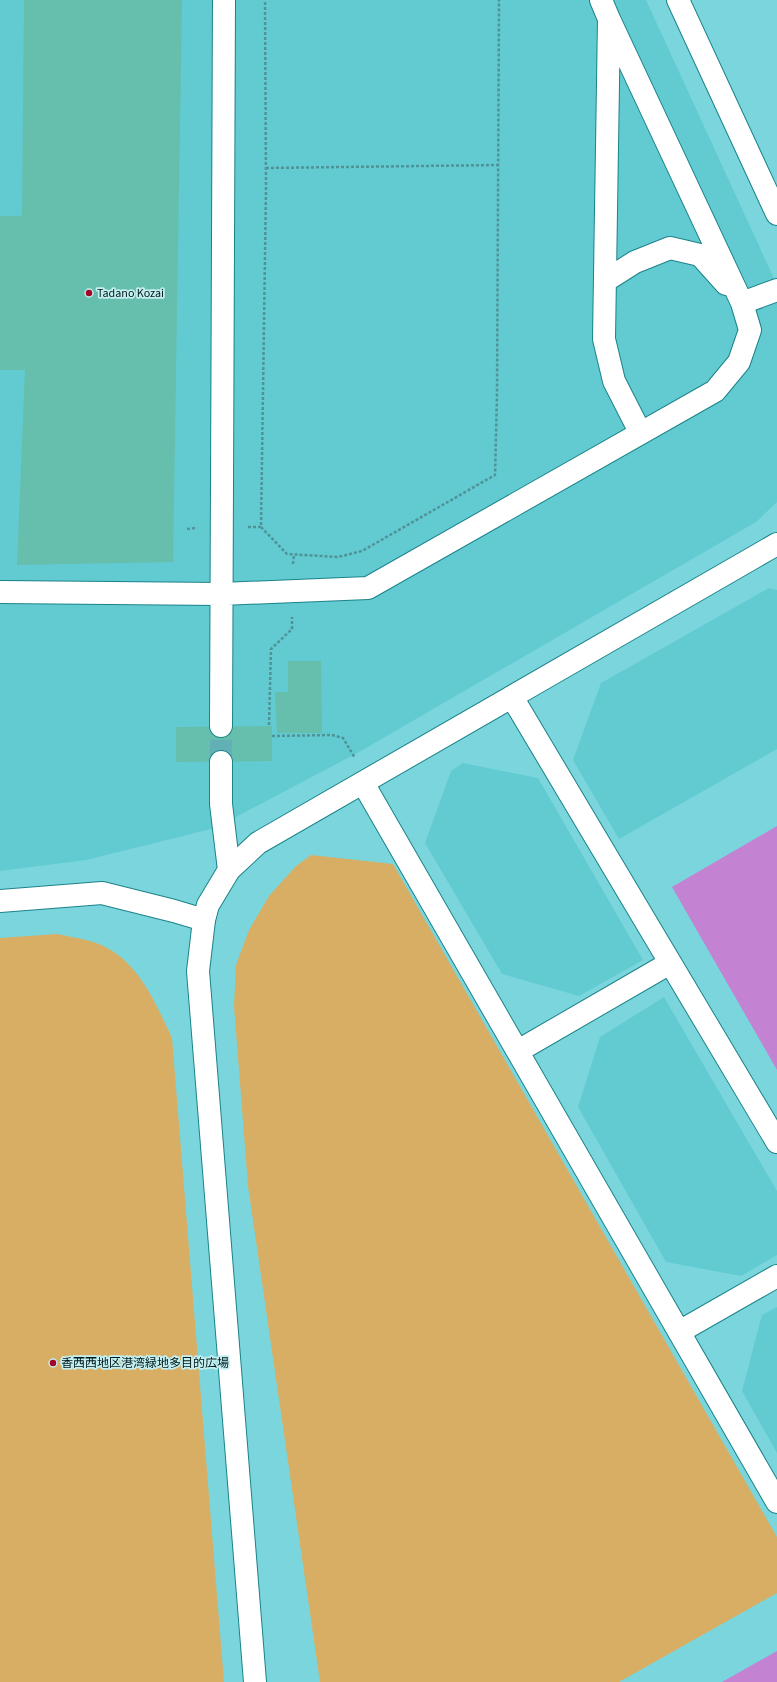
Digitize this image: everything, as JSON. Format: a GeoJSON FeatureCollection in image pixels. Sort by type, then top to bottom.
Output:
{"type":"FeatureCollection","features":[{"type":"Feature","properties":{"kind":"street"},"geometry":{"type":"LineString","coordinates":[[221,726],[224,0]]}},
{"type":"Feature","properties":{"kind":"street"},"geometry":{"type":"LineString","coordinates":[[678,0],[777,214]]}},
{"type":"Feature","properties":{"kind":"street"},"geometry":{"type":"LineString","coordinates":[[605,10],[604,339],[614,381],[640,432]]}},
{"type":"Feature","properties":{"kind":"street"},"geometry":{"type":"LineString","coordinates":[[0,592],[221,594],[368,588],[640,432],[715,391],[739,362],[750,330],[742,303],[605,10]]}},
{"type":"Feature","properties":{"kind":"street"},"geometry":{"type":"LineString","coordinates":[[605,281],[635,262],[670,248],[700,255],[742,303]]}},
{"type":"Feature","properties":{"kind":"street"},"geometry":{"type":"LineString","coordinates":[[742,303],[777,290]]}},
{"type":"Feature","properties":{"kind":"street"},"geometry":{"type":"LineString","coordinates":[[255,1682],[198,971],[204,920],[208,904],[229,870],[258,843],[777,544]]}},
{"type":"Feature","properties":{"kind":"street"},"geometry":{"type":"LineString","coordinates":[[512,697],[777,1142]]}},
{"type":"Feature","properties":{"kind":"street"},"geometry":{"type":"LineString","coordinates":[[221,762],[221,804],[229,870]]}},
{"type":"Feature","properties":{"kind":"street"},"geometry":{"type":"LineString","coordinates":[[363,783],[777,1502]]}},
{"type":"Feature","properties":{"kind":"street"},"geometry":{"type":"LineString","coordinates":[[0,901],[102,892],[174,910],[204,920]]}},
{"type":"Feature","properties":{"kind":"street"},"geometry":{"type":"LineString","coordinates":[[518,1051],[670,963]]}},
{"type":"Feature","properties":{"kind":"street"},"geometry":{"type":"LineString","coordinates":[[679,1332],[777,1276]]}},
{"type":"Feature","properties":{"kind":"path"},"geometry":{"type":"LineString","coordinates":[[265,0],[266,168],[261,527],[287,554],[338,557],[362,551],[495,475],[499,0]]}},
{"type":"Feature","properties":{"kind":"path"},"geometry":{"type":"LineString","coordinates":[[266,168],[498,165]]}},
{"type":"Feature","properties":{"kind":"path"},"geometry":{"type":"LineString","coordinates":[[187,529],[261,527]]}},
{"type":"Feature","properties":{"kind":"path"},"geometry":{"type":"LineString","coordinates":[[269,725],[271,649],[292,629],[294,554]]}},
{"type":"Feature","properties":{"kind":"path"},"geometry":{"type":"LineString","coordinates":[[272,736],[332,735],[343,738],[356,760]]}},
{"type":"Feature","properties":{"kind":"shaded area"},"geometry":{"type":"Polygon","coordinates":[[[0,0],[646,0],[777,285],[777,502],[756,522],[359,752],[215,828],[86,860],[0,871],[0,0]]]}},
{"type":"Feature","properties":{"kind":"shaded area"},"geometry":{"type":"Polygon","coordinates":[[[769,588],[777,590],[777,749],[619,839],[573,760],[601,683],[769,588]]]}},
{"type":"Feature","properties":{"kind":"shaded area"},"geometry":{"type":"Polygon","coordinates":[[[463,763],[538,778],[643,960],[579,996],[502,974],[425,843],[451,771],[463,763]]]}},
{"type":"Feature","properties":{"kind":"shaded area"},"geometry":{"type":"Polygon","coordinates":[[[777,826],[777,1070],[672,887],[777,826]]]}},
{"type":"Feature","properties":{"kind":"shaded area"},"geometry":{"type":"Polygon","coordinates":[[[311,855],[393,864],[777,1537],[777,1593],[619,1682],[320,1682],[248,1186],[234,1006],[236,965],[249,930],[269,896],[296,866],[311,855]]]}},
{"type":"Feature","properties":{"kind":"shaded area"},"geometry":{"type":"Polygon","coordinates":[[[57,934],[84,939],[99,944],[113,951],[124,960],[135,971],[152,997],[172,1038],[224,1682],[0,1682],[0,938],[57,934]]]}},
{"type":"Feature","properties":{"kind":"shaded area"},"geometry":{"type":"Polygon","coordinates":[[[664,997],[777,1191],[777,1255],[741,1276],[666,1262],[578,1107],[600,1037],[664,997]]]}},
{"type":"Feature","properties":{"kind":"shaded area"},"geometry":{"type":"Polygon","coordinates":[[[777,1307],[777,1453],[742,1391],[762,1315],[777,1307]]]}},
{"type":"Feature","properties":{"kind":"shaded area"},"geometry":{"type":"Polygon","coordinates":[[[777,1651],[777,1682],[722,1682],[777,1651]]]}},
{"type":"Feature","properties":{"kind":"building","name":"Tadano Kozai"},"geometry":{"type":"Polygon","coordinates":[[[24,0],[182,0],[173,562],[17,565],[25,370],[0,370],[0,216],[22,216],[24,0]]]}},
{"type":"Feature","properties":{"kind":"building"},"geometry":{"type":"Polygon","coordinates":[[[288,661],[321,661],[322,733],[277,733],[275,692],[288,692],[288,661]]]}},
{"type":"Feature","properties":{"kind":"building"},"geometry":{"type":"Polygon","coordinates":[[[272,726],[272,761],[176,762],[176,727],[272,726]]]}},
{"type":"Feature","properties":{"kind":"tunnel"},"geometry":{"type":"LineString","coordinates":[[221,726],[221,762]]}},
{"type":"Feature","properties":{"kind":"place","name":"Tadano Kozai"},"geometry":{"type":"Point","coordinates":[89,293]}},
{"type":"Feature","properties":{"kind":"place","name":"香西西地区港湾緑地多目的広場"},"geometry":{"type":"Point","coordinates":[53,1363]}}]}
